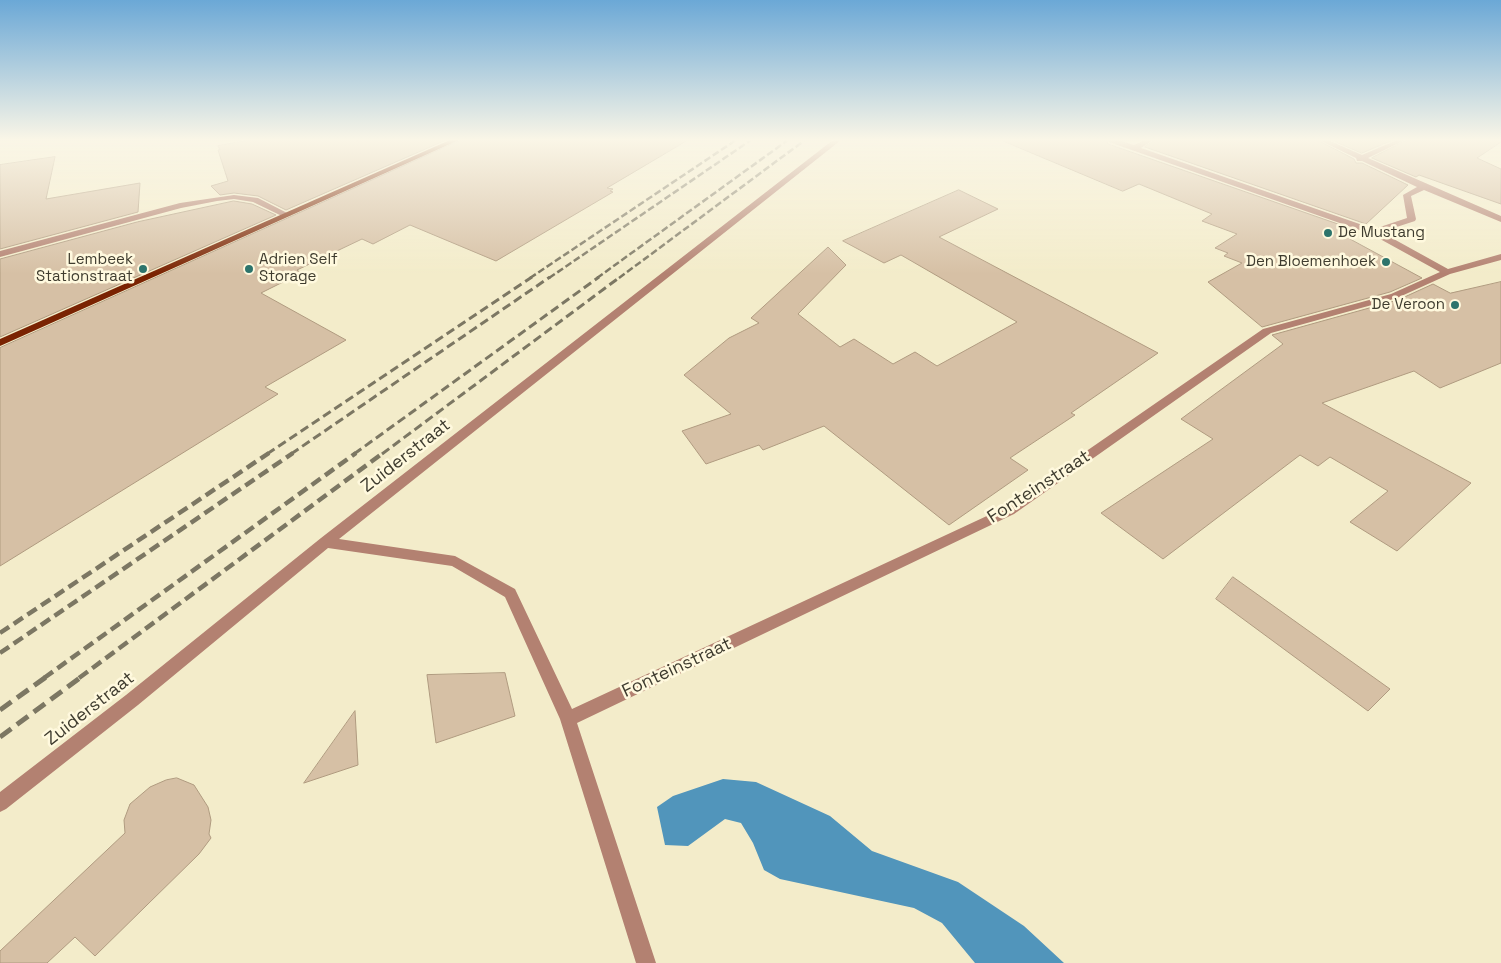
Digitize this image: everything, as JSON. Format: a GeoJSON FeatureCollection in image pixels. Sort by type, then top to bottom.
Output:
{"type":"FeatureCollection","features":[{"type":"Feature","properties":{"kind":"main road"},"geometry":{"type":"LineString","coordinates":[[0,343],[354,185]]}},
{"type":"Feature","properties":{"kind":"street","name":"Zuiderstraat"},"geometry":{"type":"LineString","coordinates":[[0,803],[132,700],[326,542],[779,185]]}},
{"type":"Feature","properties":{"kind":"street"},"geometry":{"type":"LineString","coordinates":[[1240,185],[1374,232],[1442,269]]}},
{"type":"Feature","properties":{"kind":"street"},"geometry":{"type":"LineString","coordinates":[[1419,185],[1501,219]]}},
{"type":"Feature","properties":{"kind":"street"},"geometry":{"type":"LineString","coordinates":[[1374,232],[1412,219],[1407,195],[1424,187]]}},
{"type":"Feature","properties":{"kind":"street"},"geometry":{"type":"LineString","coordinates":[[0,254],[180,206],[217,199],[255,200],[287,215]]}},
{"type":"Feature","properties":{"kind":"street"},"geometry":{"type":"LineString","coordinates":[[1491,214],[1501,208]]}},
{"type":"Feature","properties":{"kind":"street","name":"Fonteinstraat"},"geometry":{"type":"LineString","coordinates":[[568,720],[1009,511],[1268,331],[1394,296],[1442,269],[1501,256]]}},
{"type":"Feature","properties":{"kind":"street"},"geometry":{"type":"LineString","coordinates":[[326,542],[455,561],[510,593],[568,720],[646,963]]}},
{"type":"Feature","properties":{"kind":"water"},"geometry":{"type":"Polygon","coordinates":[[[723,779],[756,782],[830,816],[872,851],[958,882],[1024,926],[1064,963],[975,963],[942,923],[914,908],[780,879],[764,870],[753,843],[741,823],[725,819],[688,846],[665,845],[657,807],[673,796],[723,779]]]}},
{"type":"Feature","properties":{"kind":"building"},"geometry":{"type":"Polygon","coordinates":[[[0,185],[49,185],[46,199],[129,185],[140,185],[138,212],[0,249],[0,185]]]}},
{"type":"Feature","properties":{"kind":"building"},"geometry":{"type":"Polygon","coordinates":[[[343,185],[286,210],[258,196],[234,193],[220,195],[211,186],[343,185]]]}},
{"type":"Feature","properties":{"kind":"building"},"geometry":{"type":"Polygon","coordinates":[[[361,185],[612,185],[607,188],[613,189],[610,191],[613,192],[496,261],[410,225],[373,244],[362,239],[297,270],[301,273],[261,293],[346,340],[265,387],[278,394],[0,566],[0,348],[361,185]]]}},
{"type":"Feature","properties":{"kind":"building"},"geometry":{"type":"Polygon","coordinates":[[[1109,185],[1137,185],[1123,191],[1109,185]]]}},
{"type":"Feature","properties":{"kind":"building"},"geometry":{"type":"Polygon","coordinates":[[[1141,185],[1226,185],[1358,231],[1350,239],[1422,278],[1390,292],[1262,327],[1208,282],[1242,263],[1224,256],[1228,253],[1215,248],[1237,234],[1202,221],[1212,214],[1141,185]]]}},
{"type":"Feature","properties":{"kind":"building"},"geometry":{"type":"Polygon","coordinates":[[[1254,185],[1408,185],[1366,224],[1254,185]]]}},
{"type":"Feature","properties":{"kind":"building"},"geometry":{"type":"Polygon","coordinates":[[[1447,185],[1501,185],[1501,204],[1447,185]]]}},
{"type":"Feature","properties":{"kind":"building"},"geometry":{"type":"Polygon","coordinates":[[[959,190],[998,209],[939,237],[1158,353],[1071,413],[1075,415],[1010,458],[1028,470],[949,525],[824,426],[763,450],[759,445],[706,464],[682,431],[731,414],[684,375],[729,338],[759,323],[751,318],[828,247],[846,265],[798,314],[840,347],[854,339],[893,364],[915,352],[937,366],[1017,322],[901,255],[884,263],[843,241],[959,190]]]}},
{"type":"Feature","properties":{"kind":"building"},"geometry":{"type":"Polygon","coordinates":[[[234,201],[252,204],[276,215],[0,337],[0,259],[137,222],[234,201]]]}},
{"type":"Feature","properties":{"kind":"building"},"geometry":{"type":"Polygon","coordinates":[[[1501,282],[1501,363],[1440,388],[1414,371],[1322,403],[1471,483],[1397,551],[1350,522],[1388,491],[1330,457],[1318,466],[1300,455],[1163,559],[1101,513],[1213,439],[1181,419],[1283,344],[1272,335],[1398,300],[1433,284],[1450,293],[1501,282]]]}},
{"type":"Feature","properties":{"kind":"building"},"geometry":{"type":"Polygon","coordinates":[[[1233,577],[1390,689],[1368,711],[1216,599],[1233,577]]]}},
{"type":"Feature","properties":{"kind":"building"},"geometry":{"type":"Polygon","coordinates":[[[505,673],[515,716],[436,743],[427,675],[505,673]]]}},
{"type":"Feature","properties":{"kind":"building"},"geometry":{"type":"Polygon","coordinates":[[[355,711],[358,765],[304,783],[355,711]]]}},
{"type":"Feature","properties":{"kind":"building"},"geometry":{"type":"Polygon","coordinates":[[[177,778],[194,785],[208,807],[211,820],[209,834],[211,838],[199,854],[95,956],[75,937],[47,963],[0,963],[0,951],[125,833],[124,820],[130,804],[150,787],[166,780],[177,778]]]}},
{"type":"Feature","properties":{"kind":"railway"},"geometry":{"type":"LineString","coordinates":[[530,278],[669,185]]}},
{"type":"Feature","properties":{"kind":"railway"},"geometry":{"type":"LineString","coordinates":[[549,278],[685,185]]}},
{"type":"Feature","properties":{"kind":"railway"},"geometry":{"type":"LineString","coordinates":[[597,278],[726,185]]}},
{"type":"Feature","properties":{"kind":"railway"},"geometry":{"type":"LineString","coordinates":[[619,278],[744,185]]}},
{"type":"Feature","properties":{"kind":"railway"},"geometry":{"type":"LineString","coordinates":[[267,454],[532,277]]}},
{"type":"Feature","properties":{"kind":"railway"},"geometry":{"type":"LineString","coordinates":[[291,454],[550,277]]}},
{"type":"Feature","properties":{"kind":"railway"},"geometry":{"type":"LineString","coordinates":[[354,454],[599,277]]}},
{"type":"Feature","properties":{"kind":"railway"},"geometry":{"type":"LineString","coordinates":[[382,454],[620,277]]}},
{"type":"Feature","properties":{"kind":"railway"},"geometry":{"type":"LineString","coordinates":[[0,633],[269,453]]}},
{"type":"Feature","properties":{"kind":"railway"},"geometry":{"type":"LineString","coordinates":[[0,653],[293,453]]}},
{"type":"Feature","properties":{"kind":"railway"},"geometry":{"type":"LineString","coordinates":[[44,678],[356,453]]}},
{"type":"Feature","properties":{"kind":"railway"},"geometry":{"type":"LineString","coordinates":[[79,678],[383,453]]}},
{"type":"Feature","properties":{"kind":"railway"},"geometry":{"type":"LineString","coordinates":[[0,710],[46,677]]}},
{"type":"Feature","properties":{"kind":"railway"},"geometry":{"type":"LineString","coordinates":[[0,737],[81,677]]}},
{"type":"Feature","properties":{"kind":"place","name":"De Mustang"},"geometry":{"type":"Point","coordinates":[1328,233]}},
{"type":"Feature","properties":{"kind":"place","name":"Den Bloemenhoek"},"geometry":{"type":"Point","coordinates":[1386,262]}},
{"type":"Feature","properties":{"kind":"place","name":"Lembeek Stationstraat"},"geometry":{"type":"Point","coordinates":[143,269]}},
{"type":"Feature","properties":{"kind":"place","name":"Adrien Self Storage"},"geometry":{"type":"Point","coordinates":[249,269]}},
{"type":"Feature","properties":{"kind":"place","name":"De Veroon"},"geometry":{"type":"Point","coordinates":[1455,305]}}]}
